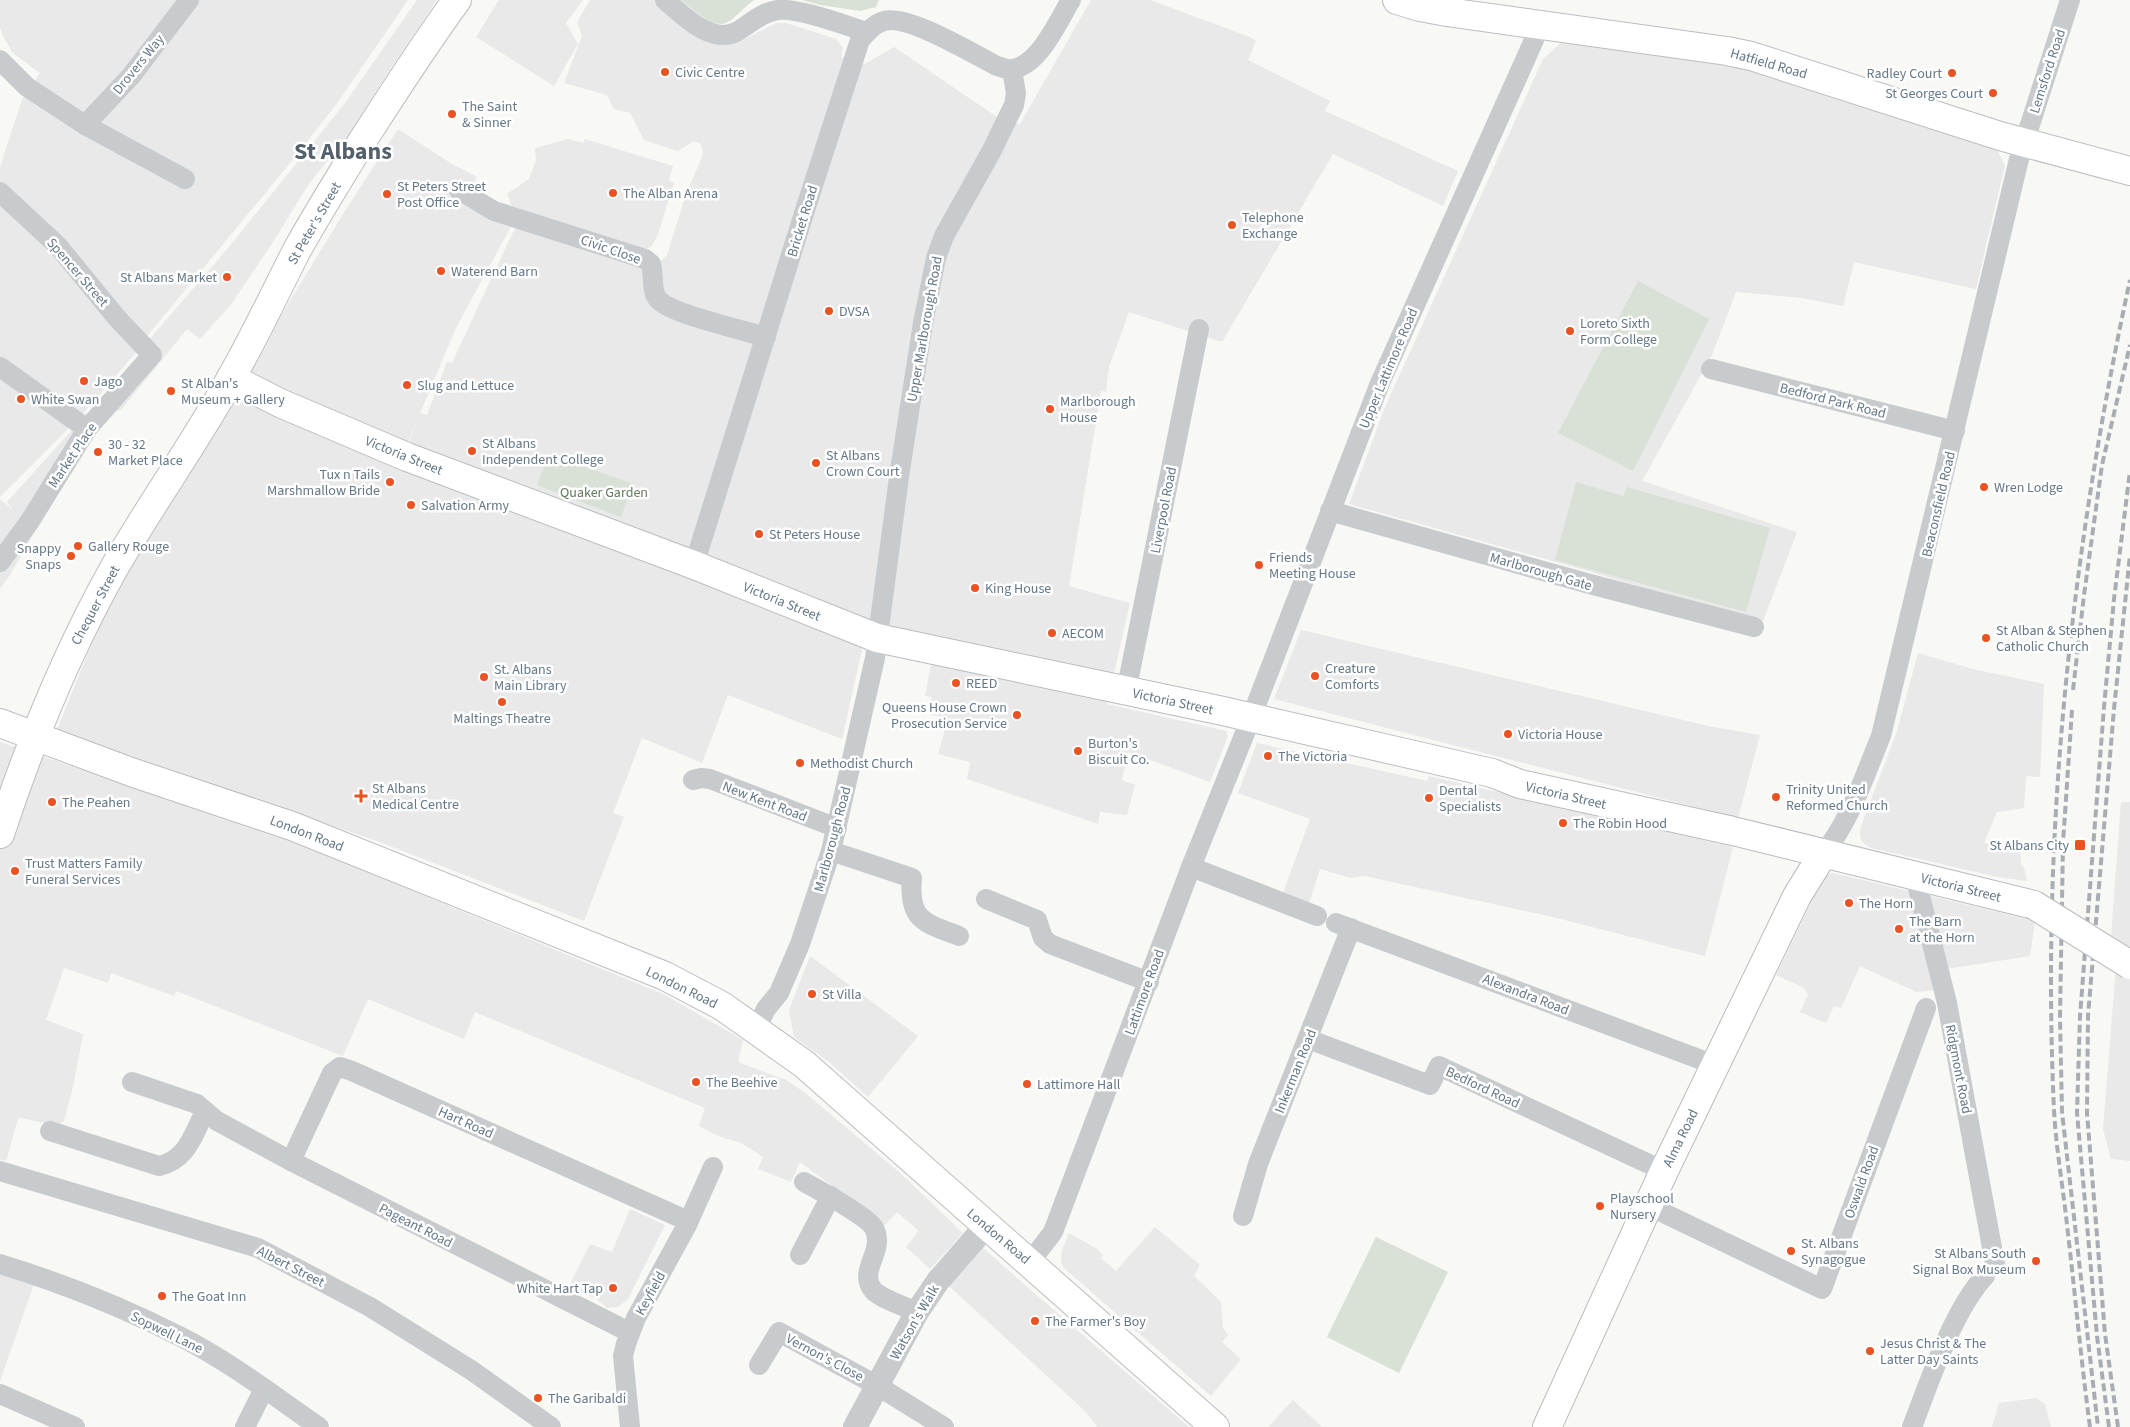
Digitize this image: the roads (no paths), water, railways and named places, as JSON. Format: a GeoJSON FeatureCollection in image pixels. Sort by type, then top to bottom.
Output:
{"type":"FeatureCollection","features":[{"type":"Feature","properties":{"kind":"main road","name":"St Peter's Street"},"geometry":{"type":"LineString","coordinates":[[231,378],[327,198],[383,108],[457,0]]}},
{"type":"Feature","properties":{"kind":"main road","name":"Hatfield Road"},"geometry":{"type":"LineString","coordinates":[[1397,0],[1429,9],[1751,56],[2024,143],[2130,171]]}},
{"type":"Feature","properties":{"kind":"main road","name":"Victoria Street"},"geometry":{"type":"LineString","coordinates":[[231,378],[280,403],[398,453],[694,565],[877,638],[1492,772],[1520,784],[1733,831],[2034,905],[2130,965]]}},
{"type":"Feature","properties":{"kind":"main road","name":"Chequer Street"},"geometry":{"type":"LineString","coordinates":[[0,834],[35,738],[77,638],[118,562],[231,378]]}},
{"type":"Feature","properties":{"kind":"main road","name":"London Road"},"geometry":{"type":"LineString","coordinates":[[0,723],[35,738],[131,772],[292,826],[665,976],[722,1006],[804,1064],[1215,1427]]}},
{"type":"Feature","properties":{"kind":"main road","name":"Alma Road"},"geometry":{"type":"LineString","coordinates":[[1547,1427],[1664,1171],[1800,888],[1823,854]]}},
{"type":"Feature","properties":{"kind":"street","name":"Drovers Way"},"geometry":{"type":"LineString","coordinates":[[84,125],[131,76],[189,0]]}},
{"type":"Feature","properties":{"kind":"street"},"geometry":{"type":"LineString","coordinates":[[665,0],[697,25],[711,33],[733,33],[750,21],[767,13],[788,10],[867,32],[885,21],[904,21],[997,66],[1012,70],[1028,62],[1043,46],[1071,0]]}},
{"type":"Feature","properties":{"kind":"street","name":"Lemsford Road"},"geometry":{"type":"LineString","coordinates":[[2024,143],[2070,0]]}},
{"type":"Feature","properties":{"kind":"street","name":"Upper Lattimore Road"},"geometry":{"type":"LineString","coordinates":[[1251,718],[1380,383],[1534,40],[1537,24]]}},
{"type":"Feature","properties":{"kind":"street","name":"Bricket Road"},"geometry":{"type":"LineString","coordinates":[[694,565],[857,48],[867,32]]}},
{"type":"Feature","properties":{"kind":"street"},"geometry":{"type":"LineString","coordinates":[[0,60],[27,88],[84,125],[185,179]]}},
{"type":"Feature","properties":{"kind":"street","name":"Upper Marlborough Road"},"geometry":{"type":"LineString","coordinates":[[877,638],[924,315],[936,258],[944,236],[991,152],[1014,105],[1016,93],[1012,70]]}},
{"type":"Feature","properties":{"kind":"street","name":"Beaconsfield Road"},"geometry":{"type":"LineString","coordinates":[[1823,854],[1838,836],[1848,817],[1881,736],[2024,143]]}},
{"type":"Feature","properties":{"kind":"street","name":"Civic Close"},"geometry":{"type":"LineString","coordinates":[[459,190],[494,211],[645,259],[651,264],[655,296],[660,303],[766,337]]}},
{"type":"Feature","properties":{"kind":"street","name":"Spencer Street"},"geometry":{"type":"LineString","coordinates":[[0,192],[58,246],[117,318],[152,355]]}},
{"type":"Feature","properties":{"kind":"street","name":"Liverpool Road"},"geometry":{"type":"LineString","coordinates":[[1126,692],[1199,329]]}},
{"type":"Feature","properties":{"kind":"street","name":"Market Place"},"geometry":{"type":"LineString","coordinates":[[0,562],[30,521],[87,429],[152,355]]}},
{"type":"Feature","properties":{"kind":"street"},"geometry":{"type":"LineString","coordinates":[[0,367],[87,429]]}},
{"type":"Feature","properties":{"kind":"street","name":"Bedford Park Road"},"geometry":{"type":"LineString","coordinates":[[1711,369],[1955,432]]}},
{"type":"Feature","properties":{"kind":"street","name":"Marlborough Gate"},"geometry":{"type":"LineString","coordinates":[[1330,511],[1586,583],[1754,627]]}},
{"type":"Feature","properties":{"kind":"street","name":"Marlborough Road"},"geometry":{"type":"LineString","coordinates":[[756,1029],[766,1009],[779,993],[800,944],[831,851],[877,638]]}},
{"type":"Feature","properties":{"kind":"street","name":"Lattimore Road"},"geometry":{"type":"LineString","coordinates":[[1030,1262],[1053,1232],[1192,866],[1251,718]]}},
{"type":"Feature","properties":{"kind":"street","name":"New Kent Road"},"geometry":{"type":"LineString","coordinates":[[692,780],[710,779],[837,828]]}},
{"type":"Feature","properties":{"kind":"street"},"geometry":{"type":"LineString","coordinates":[[831,851],[912,878],[911,894],[913,907],[920,917],[930,925],[959,936]]}},
{"type":"Feature","properties":{"kind":"street"},"geometry":{"type":"LineString","coordinates":[[1192,866],[1317,916]]}},
{"type":"Feature","properties":{"kind":"street","name":"Ridgmont Road"},"geometry":{"type":"LineString","coordinates":[[1912,1427],[1955,1325],[1977,1285],[1990,1270],[1947,1004],[1915,876]]}},
{"type":"Feature","properties":{"kind":"street"},"geometry":{"type":"LineString","coordinates":[[986,899],[1037,920],[1043,938],[1050,944],[1149,982]]}},
{"type":"Feature","properties":{"kind":"street","name":"Alexandra Road"},"geometry":{"type":"LineString","coordinates":[[1344,925],[1715,1065]]}},
{"type":"Feature","properties":{"kind":"street","name":"Inkerman Road"},"geometry":{"type":"LineString","coordinates":[[1243,1216],[1258,1164],[1308,1039],[1344,925]]}},
{"type":"Feature","properties":{"kind":"street","name":"Oswald Road"},"geometry":{"type":"LineString","coordinates":[[1649,1206],[1822,1289],[1926,1008]]}},
{"type":"Feature","properties":{"kind":"street","name":"Bedford Road"},"geometry":{"type":"LineString","coordinates":[[1308,1039],[1430,1085],[1439,1066],[1664,1171]]}},
{"type":"Feature","properties":{"kind":"street","name":"Hart Road"},"geometry":{"type":"LineString","coordinates":[[291,1161],[332,1073],[340,1067],[688,1221]]}},
{"type":"Feature","properties":{"kind":"street","name":"Pageant Road"},"geometry":{"type":"LineString","coordinates":[[132,1082],[197,1104],[217,1121],[291,1161],[630,1332]]}},
{"type":"Feature","properties":{"kind":"street"},"geometry":{"type":"LineString","coordinates":[[50,1131],[159,1166],[173,1163],[182,1155],[205,1112]]}},
{"type":"Feature","properties":{"kind":"street","name":"Keyfield"},"geometry":{"type":"LineString","coordinates":[[630,1427],[623,1356],[630,1332],[688,1221],[713,1167]]}},
{"type":"Feature","properties":{"kind":"street","name":"Albert Street"},"geometry":{"type":"LineString","coordinates":[[0,1171],[258,1248],[370,1307],[471,1370],[552,1427]]}},
{"type":"Feature","properties":{"kind":"street"},"geometry":{"type":"LineString","coordinates":[[804,1182],[831,1196],[874,1227],[878,1246],[868,1277],[873,1289],[878,1294],[917,1312]]}},
{"type":"Feature","properties":{"kind":"street"},"geometry":{"type":"LineString","coordinates":[[800,1255],[831,1196]]}},
{"type":"Feature","properties":{"kind":"street","name":"Watson's Walk"},"geometry":{"type":"LineString","coordinates":[[855,1427],[917,1312],[938,1281],[986,1226]]}},
{"type":"Feature","properties":{"kind":"street","name":"Sopwell Lane"},"geometry":{"type":"LineString","coordinates":[[0,1264],[100,1299],[180,1336],[213,1355],[319,1427]]}},
{"type":"Feature","properties":{"kind":"street","name":"Vernon's Close"},"geometry":{"type":"LineString","coordinates":[[759,1365],[779,1332],[878,1386]]}},
{"type":"Feature","properties":{"kind":"street"},"geometry":{"type":"LineString","coordinates":[[878,1386],[944,1427]]}},
{"type":"Feature","properties":{"kind":"street"},"geometry":{"type":"LineString","coordinates":[[245,1427],[264,1389]]}},
{"type":"Feature","properties":{"kind":"street"},"geometry":{"type":"LineString","coordinates":[[0,1394],[75,1427]]}},
{"type":"Feature","properties":{"kind":"railway"},"geometry":{"type":"LineString","coordinates":[[2090,1427],[2055,1124],[2051,1006],[2052,901],[2065,693],[2077,589],[2091,485],[2109,382],[2130,280]]}},
{"type":"Feature","properties":{"kind":"railway"},"geometry":{"type":"LineString","coordinates":[[2073,690],[2102,465],[2130,345]]}},
{"type":"Feature","properties":{"kind":"railway"},"geometry":{"type":"LineString","coordinates":[[2109,1427],[2097,1336],[2077,1113],[2080,1016],[2104,707],[2114,599],[2130,471]]}},
{"type":"Feature","properties":{"kind":"railway"},"geometry":{"type":"LineString","coordinates":[[2118,1427],[2105,1334],[2087,1113],[2088,1016],[2114,709],[2130,555]]}},
{"type":"Feature","properties":{"kind":"railway"},"geometry":{"type":"LineString","coordinates":[[2072,710],[2063,843],[2060,1017],[2062,1112],[2098,1427]]}},
{"type":"Feature","properties":{"kind":"place","name":"Civic Centre"},"geometry":{"type":"Point","coordinates":[665,72]}},
{"type":"Feature","properties":{"kind":"place","name":"Radley Court"},"geometry":{"type":"Point","coordinates":[1952,73]}},
{"type":"Feature","properties":{"kind":"place","name":"St Georges Court"},"geometry":{"type":"Point","coordinates":[1993,93]}},
{"type":"Feature","properties":{"kind":"place","name":"The Saint & Sinner"},"geometry":{"type":"Point","coordinates":[452,114]}},
{"type":"Feature","properties":{"kind":"place","name":"The Alban Arena"},"geometry":{"type":"Point","coordinates":[613,193]}},
{"type":"Feature","properties":{"kind":"place","name":"St Peters Street Post Office"},"geometry":{"type":"Point","coordinates":[387,194]}},
{"type":"Feature","properties":{"kind":"place","name":"Telephone Exchange"},"geometry":{"type":"Point","coordinates":[1232,225]}},
{"type":"Feature","properties":{"kind":"place","name":"Waterend Barn"},"geometry":{"type":"Point","coordinates":[441,271]}},
{"type":"Feature","properties":{"kind":"place","name":"St Albans Market"},"geometry":{"type":"Point","coordinates":[227,277]}},
{"type":"Feature","properties":{"kind":"place","name":"DVSA"},"geometry":{"type":"Point","coordinates":[829,311]}},
{"type":"Feature","properties":{"kind":"place","name":"Loreto Sixth Form College"},"geometry":{"type":"Point","coordinates":[1570,331]}},
{"type":"Feature","properties":{"kind":"place","name":"Jago"},"geometry":{"type":"Point","coordinates":[84,381]}},
{"type":"Feature","properties":{"kind":"place","name":"Slug and Lettuce"},"geometry":{"type":"Point","coordinates":[407,385]}},
{"type":"Feature","properties":{"kind":"place","name":"St Alban's Museum + Gallery"},"geometry":{"type":"Point","coordinates":[171,391]}},
{"type":"Feature","properties":{"kind":"place","name":"White Swan"},"geometry":{"type":"Point","coordinates":[21,399]}},
{"type":"Feature","properties":{"kind":"place","name":"Marlborough House"},"geometry":{"type":"Point","coordinates":[1050,409]}},
{"type":"Feature","properties":{"kind":"place","name":"St Albans Independent College"},"geometry":{"type":"Point","coordinates":[472,451]}},
{"type":"Feature","properties":{"kind":"place","name":"30 - 32 Market Place"},"geometry":{"type":"Point","coordinates":[98,452]}},
{"type":"Feature","properties":{"kind":"place","name":"St Albans Crown Court"},"geometry":{"type":"Point","coordinates":[816,463]}},
{"type":"Feature","properties":{"kind":"place","name":"Tux n Tails Marshmallow Bride"},"geometry":{"type":"Point","coordinates":[390,482]}},
{"type":"Feature","properties":{"kind":"place","name":"Wren Lodge"},"geometry":{"type":"Point","coordinates":[1984,487]}},
{"type":"Feature","properties":{"kind":"place","name":"Salvation Army"},"geometry":{"type":"Point","coordinates":[411,505]}},
{"type":"Feature","properties":{"kind":"place","name":"St Peters House"},"geometry":{"type":"Point","coordinates":[759,534]}},
{"type":"Feature","properties":{"kind":"place","name":"Gallery Rouge"},"geometry":{"type":"Point","coordinates":[78,546]}},
{"type":"Feature","properties":{"kind":"place","name":"Snappy Snaps"},"geometry":{"type":"Point","coordinates":[71,556]}},
{"type":"Feature","properties":{"kind":"place","name":"Friends Meeting House"},"geometry":{"type":"Point","coordinates":[1259,565]}},
{"type":"Feature","properties":{"kind":"place","name":"King House"},"geometry":{"type":"Point","coordinates":[975,588]}},
{"type":"Feature","properties":{"kind":"place","name":"AECOM"},"geometry":{"type":"Point","coordinates":[1052,633]}},
{"type":"Feature","properties":{"kind":"place","name":"St Alban & Stephen Catholic Church"},"geometry":{"type":"Point","coordinates":[1986,638]}},
{"type":"Feature","properties":{"kind":"place","name":"Creature Comforts"},"geometry":{"type":"Point","coordinates":[1315,676]}},
{"type":"Feature","properties":{"kind":"place","name":"St. Albans Main Library"},"geometry":{"type":"Point","coordinates":[484,677]}},
{"type":"Feature","properties":{"kind":"place","name":"REED"},"geometry":{"type":"Point","coordinates":[956,683]}},
{"type":"Feature","properties":{"kind":"place","name":"Maltings Theatre"},"geometry":{"type":"Point","coordinates":[502,702]}},
{"type":"Feature","properties":{"kind":"place","name":"Queens House Crown Prosecution Service"},"geometry":{"type":"Point","coordinates":[1017,715]}},
{"type":"Feature","properties":{"kind":"place","name":"Victoria House"},"geometry":{"type":"Point","coordinates":[1508,734]}},
{"type":"Feature","properties":{"kind":"place","name":"Burton's Biscuit Co."},"geometry":{"type":"Point","coordinates":[1078,751]}},
{"type":"Feature","properties":{"kind":"place","name":"The Victoria"},"geometry":{"type":"Point","coordinates":[1268,756]}},
{"type":"Feature","properties":{"kind":"place","name":"Methodist Church"},"geometry":{"type":"Point","coordinates":[800,763]}},
{"type":"Feature","properties":{"kind":"place","name":"St Albans Medical Centre"},"geometry":{"type":"Point","coordinates":[361,796]}},
{"type":"Feature","properties":{"kind":"place","name":"Trinity United Reformed Church"},"geometry":{"type":"Point","coordinates":[1776,797]}},
{"type":"Feature","properties":{"kind":"place","name":"Dental Specialists"},"geometry":{"type":"Point","coordinates":[1429,798]}},
{"type":"Feature","properties":{"kind":"place","name":"The Peahen"},"geometry":{"type":"Point","coordinates":[52,802]}},
{"type":"Feature","properties":{"kind":"place","name":"The Robin Hood"},"geometry":{"type":"Point","coordinates":[1563,823]}},
{"type":"Feature","properties":{"kind":"place","name":"St Albans City"},"geometry":{"type":"Point","coordinates":[2080,845]}},
{"type":"Feature","properties":{"kind":"place","name":"Trust Matters Family Funeral Services"},"geometry":{"type":"Point","coordinates":[15,871]}},
{"type":"Feature","properties":{"kind":"place","name":"The Horn"},"geometry":{"type":"Point","coordinates":[1849,903]}},
{"type":"Feature","properties":{"kind":"place","name":"The Barn at the Horn"},"geometry":{"type":"Point","coordinates":[1899,929]}},
{"type":"Feature","properties":{"kind":"place","name":"St Villa"},"geometry":{"type":"Point","coordinates":[812,994]}},
{"type":"Feature","properties":{"kind":"place","name":"The Beehive"},"geometry":{"type":"Point","coordinates":[696,1082]}},
{"type":"Feature","properties":{"kind":"place","name":"Lattimore Hall"},"geometry":{"type":"Point","coordinates":[1027,1084]}},
{"type":"Feature","properties":{"kind":"place","name":"Playschool Nursery"},"geometry":{"type":"Point","coordinates":[1600,1206]}},
{"type":"Feature","properties":{"kind":"place","name":"St. Albans Synagogue"},"geometry":{"type":"Point","coordinates":[1791,1251]}},
{"type":"Feature","properties":{"kind":"place","name":"St Albans South Signal Box Museum"},"geometry":{"type":"Point","coordinates":[2036,1261]}},
{"type":"Feature","properties":{"kind":"place","name":"White Hart Tap"},"geometry":{"type":"Point","coordinates":[613,1288]}},
{"type":"Feature","properties":{"kind":"place","name":"The Goat Inn"},"geometry":{"type":"Point","coordinates":[162,1296]}},
{"type":"Feature","properties":{"kind":"place","name":"The Farmer's Boy"},"geometry":{"type":"Point","coordinates":[1035,1321]}},
{"type":"Feature","properties":{"kind":"place","name":"Jesus Christ & The Latter Day Saints"},"geometry":{"type":"Point","coordinates":[1870,1351]}},
{"type":"Feature","properties":{"kind":"place","name":"The Garibaldi"},"geometry":{"type":"Point","coordinates":[538,1398]}},
{"type":"Feature","properties":{"kind":"district","name":"St Albans"},"geometry":{"type":"Point","coordinates":[343,151]}},
{"type":"Feature","properties":{"kind":"park label","name":"Quaker Garden"},"geometry":{"type":"Point","coordinates":[604,492]}}]}
